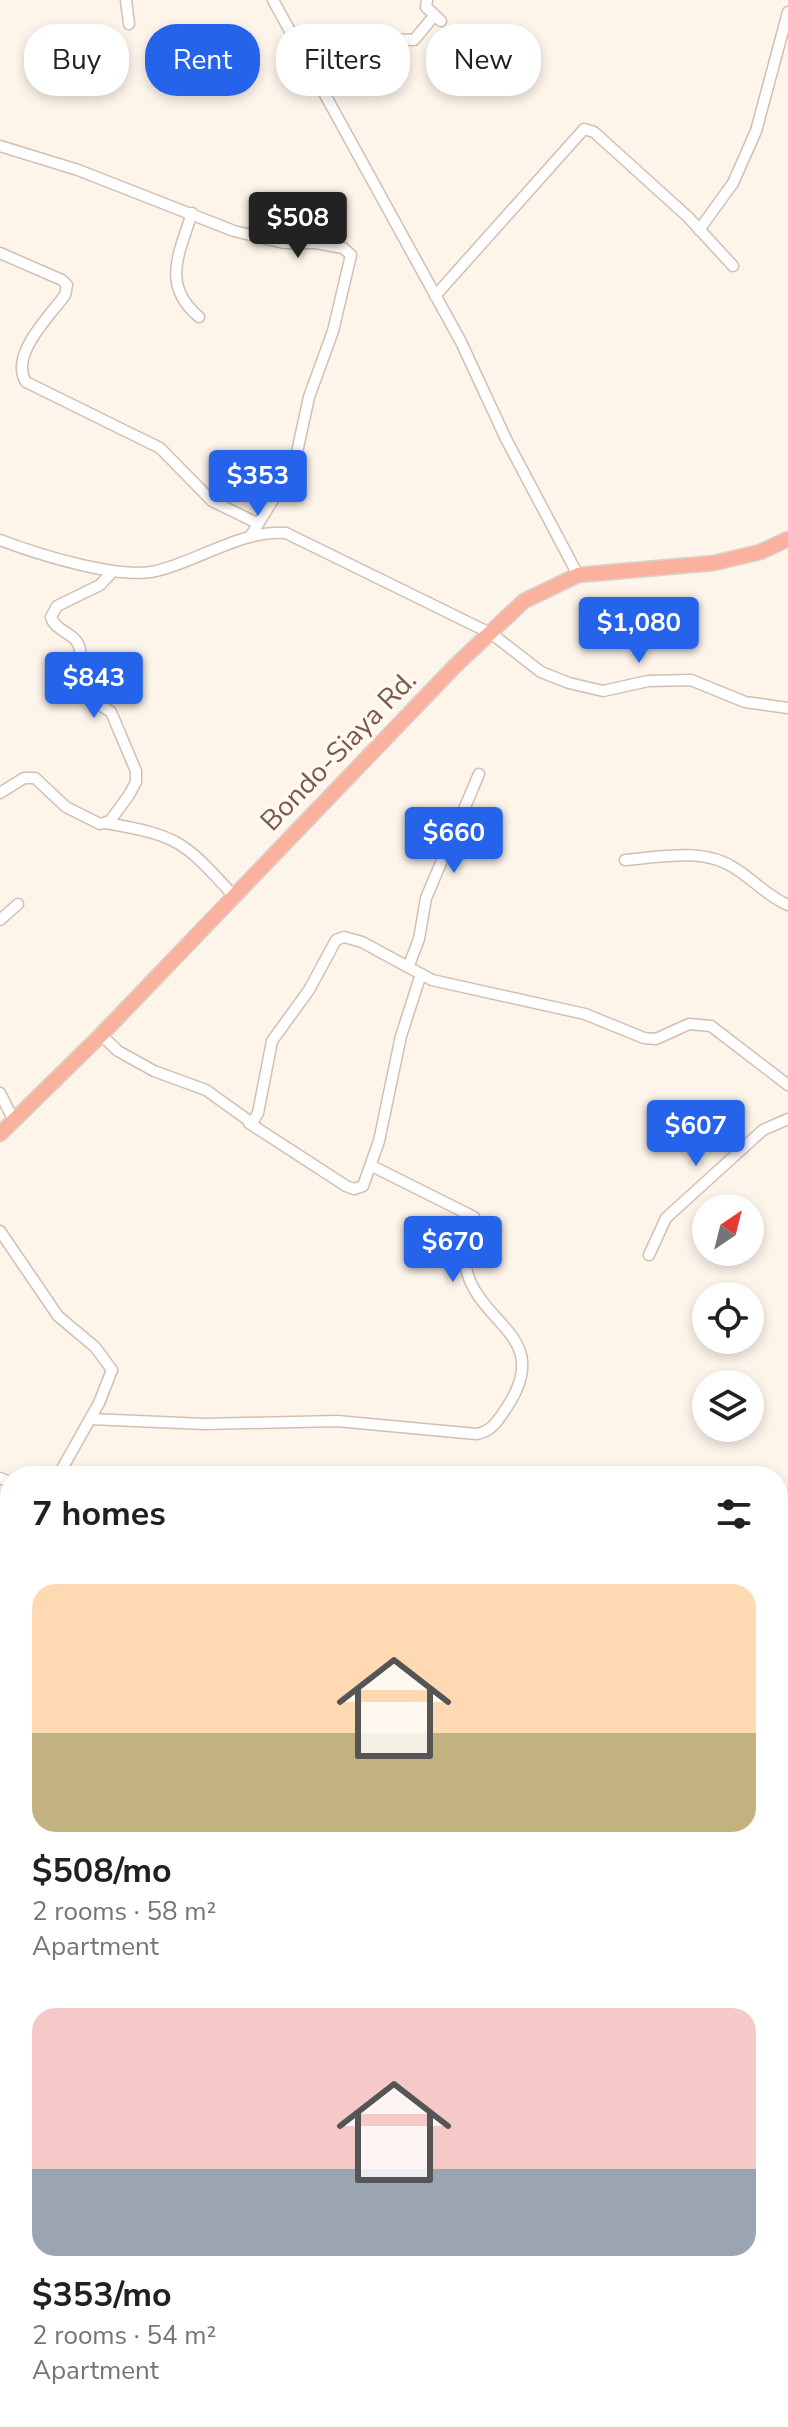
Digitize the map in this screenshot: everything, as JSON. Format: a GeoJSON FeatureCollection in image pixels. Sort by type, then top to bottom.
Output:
{"type":"FeatureCollection","features":[{"type":"Feature","properties":{"kind":"highway","name":"Bondo-Siaya Rd."},"geometry":{"type":"LineString","coordinates":[[0,1134],[101,1035],[463,658],[524,601],[578,575],[714,563],[760,552],[788,539]]}},
{"type":"Feature","properties":{"kind":"street"},"geometry":{"type":"LineString","coordinates":[[126,0],[129,24]]}},
{"type":"Feature","properties":{"kind":"street"},"geometry":{"type":"LineString","coordinates":[[273,0],[286,24]]}},
{"type":"Feature","properties":{"kind":"street"},"geometry":{"type":"LineString","coordinates":[[410,40],[414,40],[438,19],[426,7],[427,0]]}},
{"type":"Feature","properties":{"kind":"street"},"geometry":{"type":"LineString","coordinates":[[699,230],[733,183],[756,131],[788,12]]}},
{"type":"Feature","properties":{"kind":"street"},"geometry":{"type":"LineString","coordinates":[[326,96],[435,296],[578,575]]}},
{"type":"Feature","properties":{"kind":"street"},"geometry":{"type":"LineString","coordinates":[[435,296],[584,129],[594,132],[733,266]]}},
{"type":"Feature","properties":{"kind":"street"},"geometry":{"type":"LineString","coordinates":[[0,146],[53,161],[246,235],[284,243],[329,246],[351,255],[333,331],[309,397],[294,466],[250,537]]}},
{"type":"Feature","properties":{"kind":"street"},"geometry":{"type":"LineString","coordinates":[[192,213],[179,253],[176,288],[185,305],[199,317]]}},
{"type":"Feature","properties":{"kind":"street"},"geometry":{"type":"LineString","coordinates":[[0,253],[67,285],[65,295],[25,352],[21,368],[26,382],[160,448],[212,501],[257,523]]}},
{"type":"Feature","properties":{"kind":"street"},"geometry":{"type":"LineString","coordinates":[[0,540],[112,572],[155,572],[250,537],[278,533],[293,535],[492,634],[541,672],[586,689],[603,691],[648,681],[691,680],[745,702],[788,708]]}},
{"type":"Feature","properties":{"kind":"street"},"geometry":{"type":"LineString","coordinates":[[106,823],[134,787],[136,771],[111,712],[71,686],[80,649],[76,641],[54,625],[51,617],[57,606],[100,585],[112,572]]}},
{"type":"Feature","properties":{"kind":"street"},"geometry":{"type":"LineString","coordinates":[[409,965],[419,939],[426,898],[479,774]]}},
{"type":"Feature","properties":{"kind":"street"},"geometry":{"type":"LineString","coordinates":[[0,793],[24,778],[35,778],[78,815],[163,833],[177,840],[234,896]]}},
{"type":"Feature","properties":{"kind":"street"},"geometry":{"type":"LineString","coordinates":[[625,860],[705,856],[736,869],[764,893],[788,905]]}},
{"type":"Feature","properties":{"kind":"street"},"geometry":{"type":"LineString","coordinates":[[0,920],[18,904]]}},
{"type":"Feature","properties":{"kind":"street"},"geometry":{"type":"LineString","coordinates":[[249,1123],[258,1113],[272,1041],[309,990],[336,940],[344,937],[362,942],[441,983],[585,1014],[650,1039],[689,1024],[711,1026],[788,1085]]}},
{"type":"Feature","properties":{"kind":"street"},"geometry":{"type":"LineString","coordinates":[[101,1035],[118,1051],[154,1071],[206,1090],[249,1123],[354,1189],[363,1186],[372,1166],[404,1025],[421,974]]}},
{"type":"Feature","properties":{"kind":"street"},"geometry":{"type":"LineString","coordinates":[[0,1093],[14,1121]]}},
{"type":"Feature","properties":{"kind":"street"},"geometry":{"type":"LineString","coordinates":[[649,1255],[666,1218],[758,1134],[788,1119]]}},
{"type":"Feature","properties":{"kind":"street"},"geometry":{"type":"LineString","coordinates":[[90,1419],[205,1424],[349,1422],[476,1434],[493,1426],[519,1387],[523,1364],[512,1336],[469,1278],[465,1260],[474,1217],[372,1166]]}},
{"type":"Feature","properties":{"kind":"street"},"geometry":{"type":"LineString","coordinates":[[0,1231],[58,1316],[95,1347],[112,1370],[90,1419],[64,1466]]}}]}
